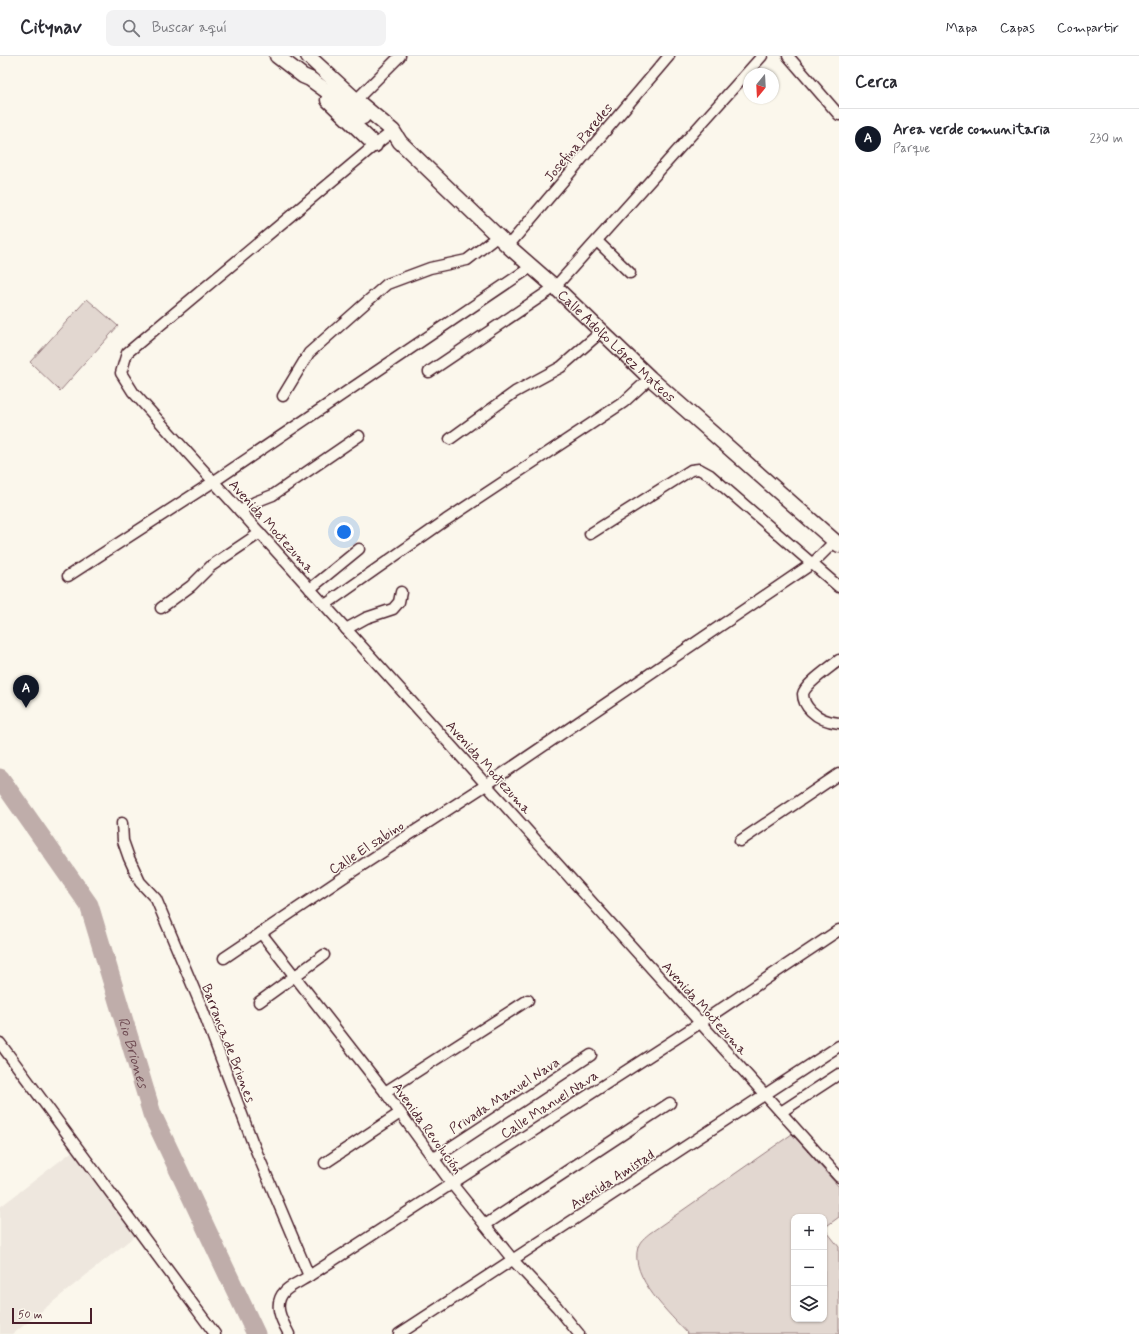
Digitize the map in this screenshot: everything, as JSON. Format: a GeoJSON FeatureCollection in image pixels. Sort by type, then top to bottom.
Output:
{"type":"FeatureCollection","features":[{"type":"Feature","properties":{"kind":"main road","name":"Calle Adolfo López Mateos"},"geometry":{"type":"LineString","coordinates":[[277,56],[303,76],[316,83],[394,136]]}},
{"type":"Feature","properties":{"kind":"main road","name":"Calle Adolfo López Mateos"},"geometry":{"type":"LineString","coordinates":[[308,56],[503,241],[531,267],[556,287],[650,378],[837,543]]}},
{"type":"Feature","properties":{"kind":"main road"},"geometry":{"type":"LineString","coordinates":[[303,76],[375,145]]}},
{"type":"Feature","properties":{"kind":"street"},"geometry":{"type":"LineString","coordinates":[[356,100],[400,56]]}},
{"type":"Feature","properties":{"kind":"street","name":"Josefina Paredes"},"geometry":{"type":"LineString","coordinates":[[283,396],[309,353],[387,284],[430,268],[467,260],[503,241],[669,56]]}},
{"type":"Feature","properties":{"kind":"street"},"geometry":{"type":"LineString","coordinates":[[429,372],[556,287],[762,56]]}},
{"type":"Feature","properties":{"kind":"street"},"geometry":{"type":"LineString","coordinates":[[788,56],[839,115]]}},
{"type":"Feature","properties":{"kind":"street"},"geometry":{"type":"LineString","coordinates":[[375,145],[394,136]]}},
{"type":"Feature","properties":{"kind":"street","name":"Avenida Moctezuma"},"geometry":{"type":"LineString","coordinates":[[375,145],[127,353],[122,373],[133,392],[213,482],[839,1177]]}},
{"type":"Feature","properties":{"kind":"street"},"geometry":{"type":"LineString","coordinates":[[597,241],[630,273]]}},
{"type":"Feature","properties":{"kind":"street"},"geometry":{"type":"LineString","coordinates":[[68,576],[213,482],[531,267]]}},
{"type":"Feature","properties":{"kind":"street"},"geometry":{"type":"LineString","coordinates":[[450,439],[515,392],[561,367],[601,332]]}},
{"type":"Feature","properties":{"kind":"street"},"geometry":{"type":"LineString","coordinates":[[325,605],[446,520],[624,402],[650,378]]}},
{"type":"Feature","properties":{"kind":"street"},"geometry":{"type":"LineString","coordinates":[[240,512],[255,502],[273,495],[359,436]]}},
{"type":"Feature","properties":{"kind":"street"},"geometry":{"type":"LineString","coordinates":[[590,534],[691,470],[699,469],[710,475],[839,587]]}},
{"type":"Feature","properties":{"kind":"street"},"geometry":{"type":"LineString","coordinates":[[161,608],[191,586],[211,566],[260,534]]}},
{"type":"Feature","properties":{"kind":"street","name":"Calle El sabino"},"geometry":{"type":"LineString","coordinates":[[224,958],[486,785],[813,563],[837,543]]}},
{"type":"Feature","properties":{"kind":"street"},"geometry":{"type":"LineString","coordinates":[[310,589],[359,549]]}},
{"type":"Feature","properties":{"kind":"street"},"geometry":{"type":"LineString","coordinates":[[346,629],[366,618],[393,609],[398,602],[401,592]]}},
{"type":"Feature","properties":{"kind":"street"},"geometry":{"type":"LineString","coordinates":[[839,660],[808,686],[803,693],[804,701],[809,710],[818,718],[831,723],[839,723]]}},
{"type":"Feature","properties":{"kind":"street"},"geometry":{"type":"LineString","coordinates":[[740,841],[839,774]]}},
{"type":"Feature","properties":{"kind":"street","name":"Barranca de Briones"},"geometry":{"type":"LineString","coordinates":[[122,823],[123,841],[129,858],[140,882],[156,898],[202,1008],[252,1141],[309,1276]]}},
{"type":"Feature","properties":{"kind":"street","name":"Calle Manuel Nava"},"geometry":{"type":"LineString","coordinates":[[289,1334],[281,1319],[278,1304],[285,1291],[700,1023],[839,930]]}},
{"type":"Feature","properties":{"kind":"street","name":"Avenida Revolución"},"geometry":{"type":"LineString","coordinates":[[261,933],[385,1092],[452,1184],[513,1260],[557,1307],[579,1334]]}},
{"type":"Feature","properties":{"kind":"street"},"geometry":{"type":"LineString","coordinates":[[259,1002],[324,956]]}},
{"type":"Feature","properties":{"kind":"street"},"geometry":{"type":"LineString","coordinates":[[385,1092],[528,1000]]}},
{"type":"Feature","properties":{"kind":"street"},"geometry":{"type":"LineString","coordinates":[[0,1043],[215,1334]]}},
{"type":"Feature","properties":{"kind":"street","name":"Avenida Amistad"},"geometry":{"type":"LineString","coordinates":[[399,1334],[839,1046]]}},
{"type":"Feature","properties":{"kind":"street","name":"Privada Manuel Nava"},"geometry":{"type":"LineString","coordinates":[[433,1159],[591,1055]]}},
{"type":"Feature","properties":{"kind":"street"},"geometry":{"type":"LineString","coordinates":[[781,1112],[839,1074]]}},
{"type":"Feature","properties":{"kind":"street"},"geometry":{"type":"LineString","coordinates":[[485,1225],[670,1103]]}},
{"type":"Feature","properties":{"kind":"street"},"geometry":{"type":"LineString","coordinates":[[325,1164],[400,1113]]}},
{"type":"Feature","properties":{"kind":"shaded area"},"geometry":{"type":"Polygon","coordinates":[[[87,299],[118,326],[60,391],[30,362],[87,299]]]}},
{"type":"Feature","properties":{"kind":"shaded area"},"geometry":{"type":"Polygon","coordinates":[[[792,1134],[839,1187],[839,1217],[827,1226],[827,1214],[791,1214],[791,1322],[827,1322],[827,1232],[839,1247],[839,1334],[688,1334],[662,1306],[645,1282],[639,1270],[637,1259],[638,1247],[641,1241],[792,1134]]]}},
{"type":"Feature","properties":{"kind":"shaded area"},"geometry":{"type":"Polygon","coordinates":[[[74,1150],[136,1235],[13,1334],[0,1334],[0,1207],[74,1150]]]}},
{"type":"Feature","properties":{"kind":"waterway","name":"Rio Briones"},"geometry":{"type":"LineString","coordinates":[[0,778],[89,905],[152,1114],[256,1334]]}},
{"type":"Feature","properties":{"kind":"place","name":"Area verde comunitaria"},"geometry":{"type":"Point","coordinates":[26,708]}}]}
